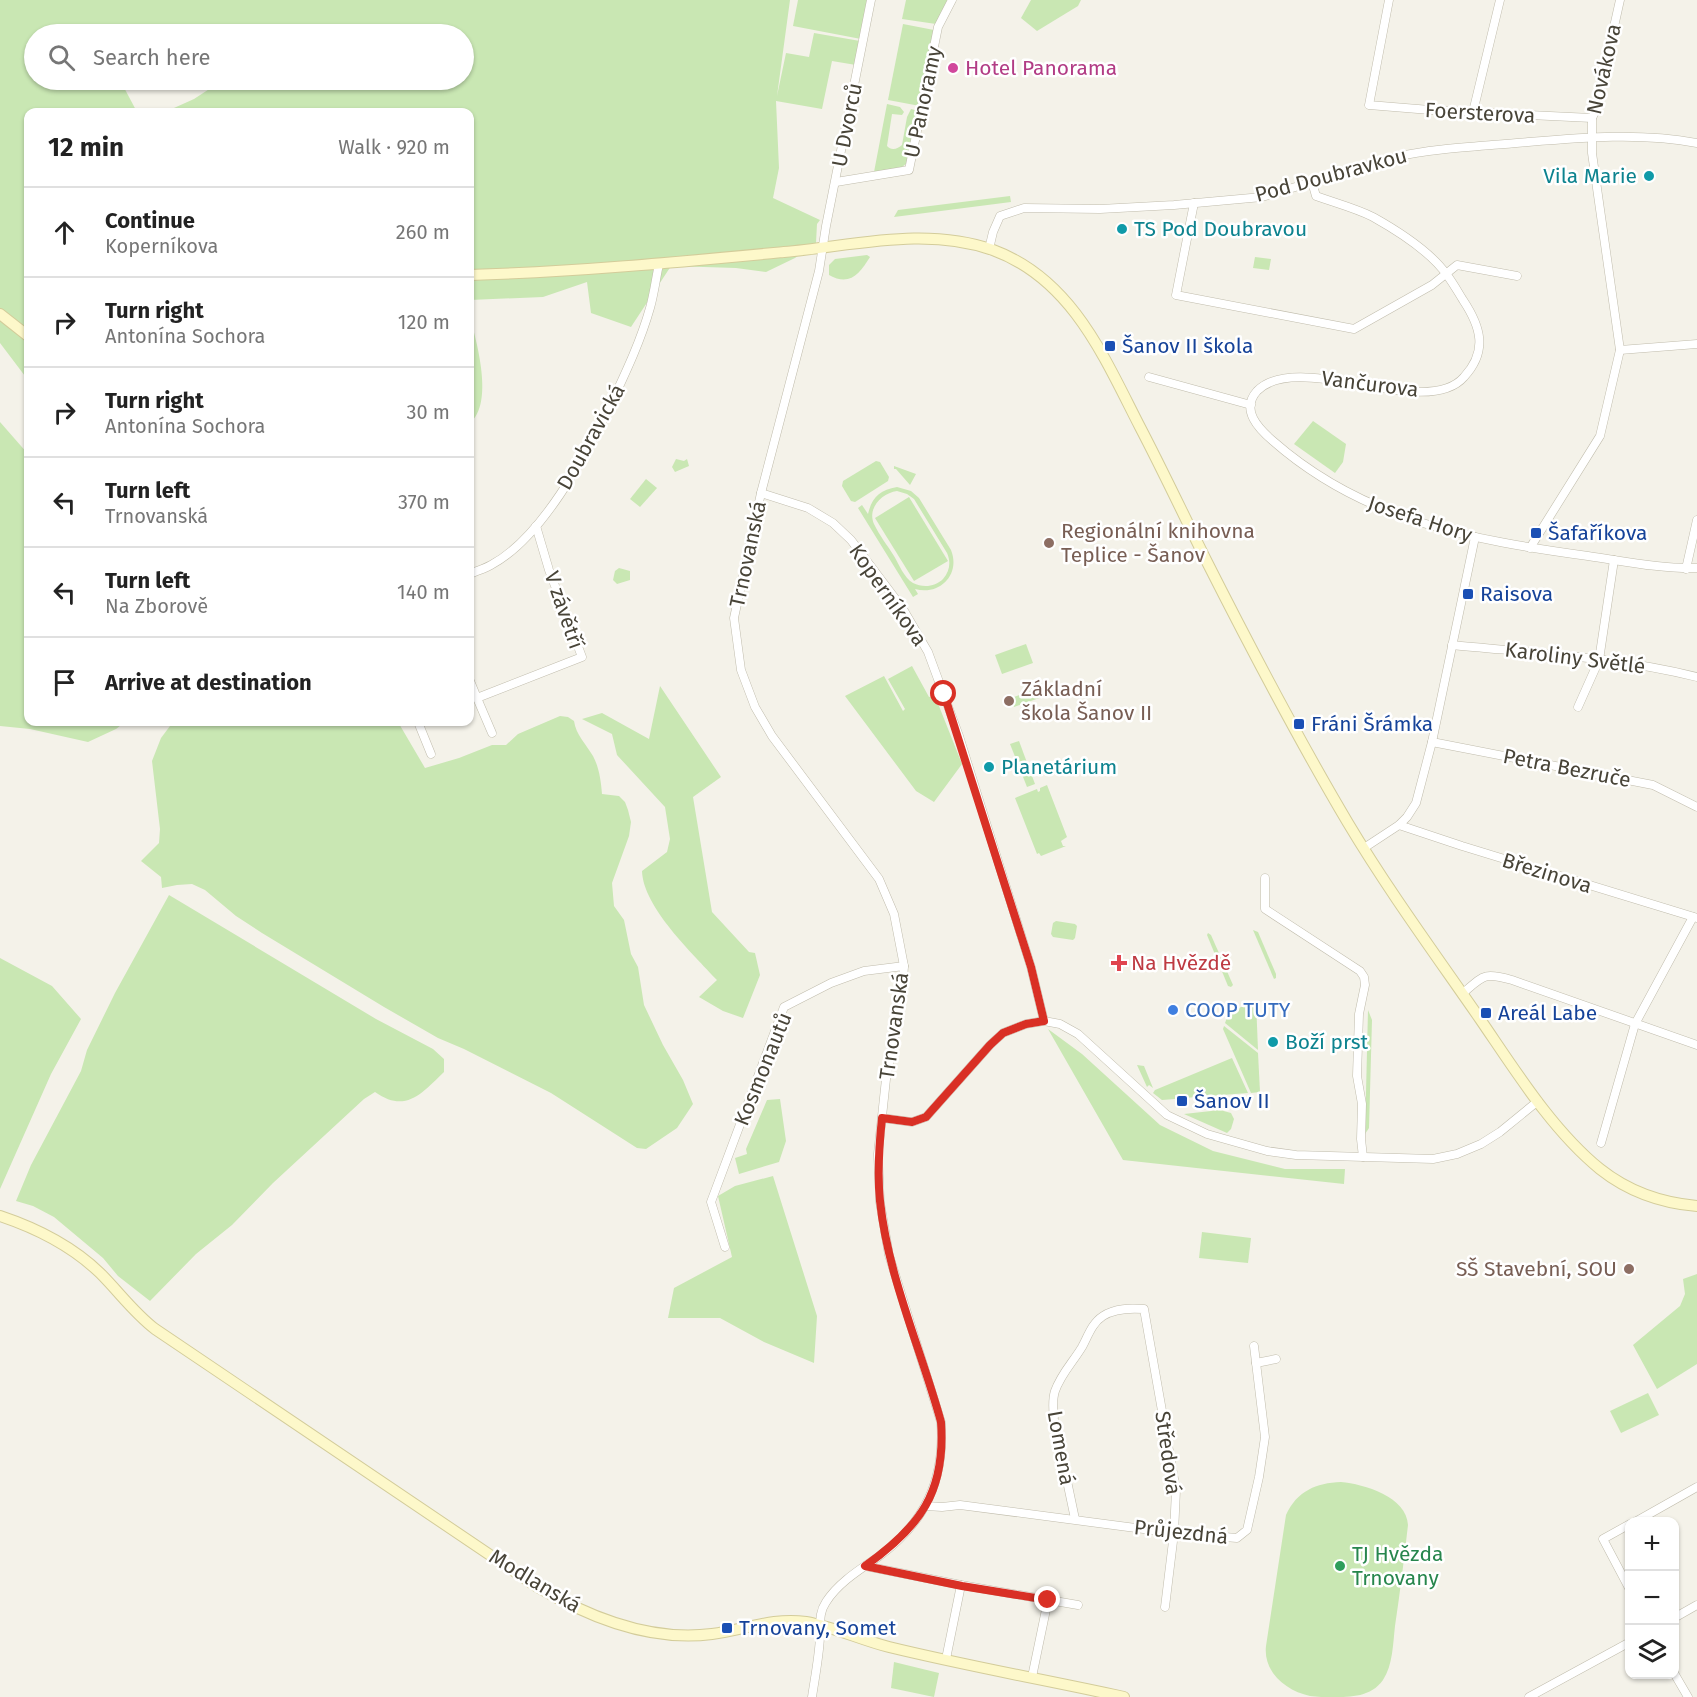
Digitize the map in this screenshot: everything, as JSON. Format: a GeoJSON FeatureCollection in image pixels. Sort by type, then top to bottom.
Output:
{"type":"FeatureCollection","features":[{"type":"Feature","properties":{"kind":"street","name":"U Dvorců"},"geometry":{"type":"LineString","coordinates":[[823,249],[872,0]]}},
{"type":"Feature","properties":{"kind":"street","name":"U Panoramy"},"geometry":{"type":"LineString","coordinates":[[836,182],[909,170],[938,27],[952,0]]}},
{"type":"Feature","properties":{"kind":"street","name":"Foersterova"},"geometry":{"type":"LineString","coordinates":[[1389,0],[1369,105],[1592,118]]}},
{"type":"Feature","properties":{"kind":"street"},"geometry":{"type":"LineString","coordinates":[[1473,112],[1500,0]]}},
{"type":"Feature","properties":{"kind":"street","name":"Novákova"},"geometry":{"type":"LineString","coordinates":[[1530,548],[1600,436],[1620,350],[1592,153],[1592,118],[1620,0]]}},
{"type":"Feature","properties":{"kind":"street","name":"Pod Doubravkou"},"geometry":{"type":"LineString","coordinates":[[989,249],[1000,216],[1024,208],[1100,209],[1262,197],[1414,153],[1593,138],[1666,137],[1697,143]]}},
{"type":"Feature","properties":{"kind":"street","name":"Vančurova"},"geometry":{"type":"LineString","coordinates":[[1251,405],[1255,393],[1267,384],[1299,376],[1403,390],[1427,392],[1444,389],[1463,380],[1477,360],[1480,339],[1475,319],[1446,273],[1410,239],[1371,216],[1316,196],[1312,182]]}},
{"type":"Feature","properties":{"kind":"street"},"geometry":{"type":"LineString","coordinates":[[1194,203],[1176,295],[1354,329],[1432,285],[1457,265],[1516,276]]}},
{"type":"Feature","properties":{"kind":"street"},"geometry":{"type":"LineString","coordinates":[[474,275],[575,272],[823,249],[899,239],[930,239],[966,243],[989,249],[1028,268],[1056,290],[1079,316],[1102,352],[1293,728],[1364,848],[1538,1101],[1573,1143],[1614,1179],[1652,1198],[1697,1206]]}},
{"type":"Feature","properties":{"kind":"street","name":"Trnovanská"},"geometry":{"type":"LineString","coordinates":[[812,1697],[820,1635],[820,1613],[832,1594],[846,1580],[907,1532],[926,1506],[940,1464],[942,1448],[941,1422],[889,1254],[879,1194],[878,1154],[886,1079],[902,993],[904,966],[894,914],[882,884],[845,831],[772,736],[755,707],[741,670],[734,618],[761,493],[815,290],[823,249]]}},
{"type":"Feature","properties":{"kind":"street","name":"Doubravická"},"geometry":{"type":"LineString","coordinates":[[474,572],[492,565],[536,526],[565,488],[585,455],[628,368],[650,308],[660,264]]}},
{"type":"Feature","properties":{"kind":"street"},"geometry":{"type":"LineString","coordinates":[[0,314],[24,333]]}},
{"type":"Feature","properties":{"kind":"street"},"geometry":{"type":"LineString","coordinates":[[1620,350],[1697,344]]}},
{"type":"Feature","properties":{"kind":"street"},"geometry":{"type":"LineString","coordinates":[[1149,377],[1251,405]]}},
{"type":"Feature","properties":{"kind":"street","name":"Josefa Hory"},"geometry":{"type":"LineString","coordinates":[[1251,405],[1252,419],[1260,430],[1281,448],[1332,484],[1391,514],[1430,526],[1530,548],[1686,569],[1697,568]]}},
{"type":"Feature","properties":{"kind":"street","name":"Koperníkova"},"geometry":{"type":"LineString","coordinates":[[761,493],[808,508],[833,523],[851,540],[903,609],[927,650],[960,741],[1031,967],[1044,1021]]}},
{"type":"Feature","properties":{"kind":"street"},"geometry":{"type":"LineString","coordinates":[[1686,569],[1697,520]]}},
{"type":"Feature","properties":{"kind":"street","name":"V závětří"},"geometry":{"type":"LineString","coordinates":[[477,698],[582,657],[549,570],[536,526]]}},
{"type":"Feature","properties":{"kind":"street"},"geometry":{"type":"LineString","coordinates":[[1364,848],[1399,825],[1416,803],[1432,742],[1475,537]]}},
{"type":"Feature","properties":{"kind":"street"},"geometry":{"type":"LineString","coordinates":[[1578,707],[1599,660],[1614,560]]}},
{"type":"Feature","properties":{"kind":"street","name":"Karoliny Světlé"},"geometry":{"type":"LineString","coordinates":[[1452,645],[1599,660],[1667,669],[1697,677]]}},
{"type":"Feature","properties":{"kind":"street"},"geometry":{"type":"LineString","coordinates":[[474,691],[492,733]]}},
{"type":"Feature","properties":{"kind":"street"},"geometry":{"type":"LineString","coordinates":[[420,726],[431,754]]}},
{"type":"Feature","properties":{"kind":"street","name":"Petra Bezruče"},"geometry":{"type":"LineString","coordinates":[[1432,742],[1653,785],[1697,807]]}},
{"type":"Feature","properties":{"kind":"street","name":"Březinova"},"geometry":{"type":"LineString","coordinates":[[1399,825],[1485,854],[1695,917]]}},
{"type":"Feature","properties":{"kind":"street"},"geometry":{"type":"LineString","coordinates":[[1265,878],[1265,909],[1360,971],[1364,976],[1365,985],[1359,1014],[1357,1076],[1362,1104],[1361,1139],[1364,1157]]}},
{"type":"Feature","properties":{"kind":"street"},"geometry":{"type":"LineString","coordinates":[[1602,1143],[1635,1024],[1695,917]]}},
{"type":"Feature","properties":{"kind":"street","name":"Kosmonautů"},"geometry":{"type":"LineString","coordinates":[[725,1247],[711,1202],[784,1007],[831,983],[864,971],[904,966]]}},
{"type":"Feature","properties":{"kind":"street"},"geometry":{"type":"LineString","coordinates":[[1462,993],[1480,978],[1492,974],[1697,1045]]}},
{"type":"Feature","properties":{"kind":"street"},"geometry":{"type":"LineString","coordinates":[[882,1118],[912,1122],[926,1117],[1003,1033],[1026,1024],[1044,1021],[1060,1024],[1078,1034],[1167,1115],[1188,1127],[1236,1144],[1267,1151],[1417,1159],[1457,1154],[1481,1144],[1500,1132],[1538,1101]]}},
{"type":"Feature","properties":{"kind":"street","name":"Modlanská"},"geometry":{"type":"LineString","coordinates":[[0,1216],[38,1231],[78,1255],[98,1272],[145,1322],[536,1586],[586,1612],[632,1628],[679,1636],[713,1634],[782,1620],[819,1625],[887,1646],[1120,1696]]}},
{"type":"Feature","properties":{"kind":"street","name":"Lomená"},"geometry":{"type":"LineString","coordinates":[[1075,1519],[1054,1419],[1054,1392],[1094,1324],[1103,1316],[1115,1311],[1135,1308]]}},
{"type":"Feature","properties":{"kind":"street","name":"Středová"},"geometry":{"type":"LineString","coordinates":[[1135,1308],[1144,1309],[1176,1490],[1174,1533],[1165,1607]]}},
{"type":"Feature","properties":{"kind":"street","name":"Průjezdná"},"geometry":{"type":"LineString","coordinates":[[926,1506],[942,1508],[960,1505],[1174,1533],[1237,1538],[1247,1530],[1265,1437],[1254,1346]]}},
{"type":"Feature","properties":{"kind":"street"},"geometry":{"type":"LineString","coordinates":[[1256,1363],[1276,1359]]}},
{"type":"Feature","properties":{"kind":"street"},"geometry":{"type":"LineString","coordinates":[[1642,1517],[1697,1487]]}},
{"type":"Feature","properties":{"kind":"street"},"geometry":{"type":"LineString","coordinates":[[1625,1526],[1603,1539],[1625,1582]]}},
{"type":"Feature","properties":{"kind":"street"},"geometry":{"type":"LineString","coordinates":[[865,1566],[962,1586],[1078,1605]]}},
{"type":"Feature","properties":{"kind":"street"},"geometry":{"type":"LineString","coordinates":[[946,1659],[962,1586]]}},
{"type":"Feature","properties":{"kind":"street"},"geometry":{"type":"LineString","coordinates":[[1032,1677],[1048,1600]]}},
{"type":"Feature","properties":{"kind":"street"},"geometry":{"type":"LineString","coordinates":[[1679,1615],[1697,1605]]}},
{"type":"Feature","properties":{"kind":"street"},"geometry":{"type":"LineString","coordinates":[[1529,1697],[1625,1644]]}},
{"type":"Feature","properties":{"kind":"street"},"geometry":{"type":"LineString","coordinates":[[1678,1679],[1688,1697]]}},
{"type":"Feature","properties":{"kind":"green space"},"geometry":{"type":"Polygon","coordinates":[[[0,0],[790,0],[777,96],[786,53],[809,57],[814,33],[860,41],[856,65],[832,61],[822,109],[776,101],[779,168],[773,198],[820,220],[817,224],[816,243],[795,258],[766,272],[736,268],[671,266],[631,327],[591,313],[587,282],[543,297],[474,300],[474,108],[174,108],[208,90],[474,90],[474,24],[24,24],[24,90],[125,90],[135,108],[24,108],[24,375],[0,343],[0,0]]]}},
{"type":"Feature","properties":{"kind":"green space"},"geometry":{"type":"Polygon","coordinates":[[[798,0],[868,0],[861,39],[793,26],[798,0]]]}},
{"type":"Feature","properties":{"kind":"green space"},"geometry":{"type":"Polygon","coordinates":[[[906,0],[949,0],[936,24],[902,19],[906,0]]]}},
{"type":"Feature","properties":{"kind":"green space"},"geometry":{"type":"Polygon","coordinates":[[[1031,0],[1081,0],[1078,6],[1037,31],[1021,18],[1031,0]]]}},
{"type":"Feature","properties":{"kind":"green space"},"geometry":{"type":"Polygon","coordinates":[[[903,24],[934,30],[920,106],[888,100],[903,24]]]}},
{"type":"Feature","properties":{"kind":"green space"},"geometry":{"type":"Polygon","coordinates":[[[887,104],[900,107],[904,112],[902,115],[892,114],[887,146],[890,149],[902,145],[907,117],[911,109],[919,111],[907,163],[902,167],[874,172],[887,104]]]}},
{"type":"Feature","properties":{"kind":"green space"},"geometry":{"type":"Polygon","coordinates":[[[1010,196],[1011,202],[894,217],[898,210],[1010,196]]]}},
{"type":"Feature","properties":{"kind":"green space"},"geometry":{"type":"Polygon","coordinates":[[[867,255],[870,257],[862,268],[849,279],[843,280],[829,275],[829,265],[835,259],[867,255]]]}},
{"type":"Feature","properties":{"kind":"green space"},"geometry":{"type":"Polygon","coordinates":[[[1255,257],[1271,259],[1269,270],[1253,268],[1255,257]]]}},
{"type":"Feature","properties":{"kind":"green space"},"geometry":{"type":"Polygon","coordinates":[[[474,334],[482,372],[481,402],[474,418],[474,334]]]}},
{"type":"Feature","properties":{"kind":"green space"},"geometry":{"type":"Polygon","coordinates":[[[1313,421],[1346,444],[1343,462],[1335,473],[1294,444],[1313,421]]]}},
{"type":"Feature","properties":{"kind":"green space"},"geometry":{"type":"Polygon","coordinates":[[[0,422],[24,449],[24,726],[120,726],[88,742],[30,729],[0,726],[0,422]]]}},
{"type":"Feature","properties":{"kind":"green space"},"geometry":{"type":"Polygon","coordinates":[[[676,459],[684,461],[687,459],[689,466],[675,472],[672,467],[676,459]]]}},
{"type":"Feature","properties":{"kind":"green space"},"geometry":{"type":"Polygon","coordinates":[[[876,461],[880,462],[889,477],[888,481],[855,502],[851,501],[842,486],[843,481],[876,461]]]}},
{"type":"Feature","properties":{"kind":"green space"},"geometry":{"type":"Polygon","coordinates":[[[894,466],[916,474],[910,485],[894,469],[894,466]]]}},
{"type":"Feature","properties":{"kind":"green space"},"geometry":{"type":"Polygon","coordinates":[[[646,479],[657,488],[640,507],[630,499],[646,479]]]}},
{"type":"Feature","properties":{"kind":"green space"},"geometry":{"type":"Polygon","coordinates":[[[897,487],[911,491],[919,498],[951,550],[953,559],[953,568],[946,582],[932,589],[915,589],[918,594],[913,597],[858,508],[862,505],[868,514],[874,499],[881,492],[897,487]],[[897,491],[881,498],[874,507],[872,518],[878,532],[907,578],[917,585],[933,585],[940,582],[947,573],[948,556],[914,499],[897,491]]]}},
{"type":"Feature","properties":{"kind":"green space"},"geometry":{"type":"Polygon","coordinates":[[[909,497],[948,561],[914,581],[875,518],[909,497]]]}},
{"type":"Feature","properties":{"kind":"green space"},"geometry":{"type":"Polygon","coordinates":[[[619,568],[630,571],[630,580],[617,584],[613,580],[615,571],[619,568]]]}},
{"type":"Feature","properties":{"kind":"green space"},"geometry":{"type":"Polygon","coordinates":[[[1026,644],[1033,663],[1002,674],[995,655],[1026,644]]]}},
{"type":"Feature","properties":{"kind":"green space"},"geometry":{"type":"Polygon","coordinates":[[[912,666],[929,697],[935,696],[962,764],[934,802],[916,791],[845,696],[884,676],[903,711],[905,709],[888,679],[912,666]]]}},
{"type":"Feature","properties":{"kind":"green space"},"geometry":{"type":"Polygon","coordinates":[[[660,686],[721,777],[693,797],[712,912],[749,952],[755,953],[760,975],[743,1018],[723,1011],[699,997],[717,980],[671,929],[651,900],[645,885],[642,871],[667,852],[670,839],[665,807],[617,755],[612,734],[582,719],[602,713],[649,739],[660,686]]]}},
{"type":"Feature","properties":{"kind":"green space"},"geometry":{"type":"Polygon","coordinates":[[[1042,687],[1045,696],[1014,707],[1011,698],[1042,687]]]}},
{"type":"Feature","properties":{"kind":"green space"},"geometry":{"type":"Polygon","coordinates":[[[560,716],[574,721],[579,735],[597,765],[602,794],[619,796],[625,802],[628,810],[631,822],[629,836],[612,883],[614,906],[624,920],[631,954],[638,967],[644,1005],[693,1104],[677,1128],[646,1149],[637,1148],[551,1093],[438,1038],[384,1007],[262,933],[236,916],[205,890],[192,884],[162,888],[161,877],[141,861],[159,843],[160,829],[152,761],[161,738],[170,726],[400,726],[425,768],[492,745],[506,745],[518,734],[560,716]]]}},
{"type":"Feature","properties":{"kind":"green space"},"geometry":{"type":"Polygon","coordinates":[[[1019,741],[1035,784],[1027,787],[1010,744],[1019,741]]]}},
{"type":"Feature","properties":{"kind":"green space"},"geometry":{"type":"Polygon","coordinates":[[[1047,785],[1067,837],[1061,841],[1063,846],[1066,846],[1041,856],[1037,854],[1015,798],[1037,789],[1038,792],[1040,788],[1047,785]]]}},
{"type":"Feature","properties":{"kind":"green space"},"geometry":{"type":"Polygon","coordinates":[[[169,895],[376,1019],[433,1049],[444,1059],[444,1072],[421,1093],[405,1101],[386,1098],[375,1092],[364,1099],[273,1183],[232,1225],[196,1254],[150,1301],[118,1276],[103,1258],[54,1217],[33,1206],[16,1201],[31,1165],[81,1071],[87,1050],[115,993],[169,895]]]}},
{"type":"Feature","properties":{"kind":"green space"},"geometry":{"type":"Polygon","coordinates":[[[1056,921],[1077,926],[1073,940],[1053,937],[1051,934],[1053,923],[1056,921]]]}},
{"type":"Feature","properties":{"kind":"green space"},"geometry":{"type":"Polygon","coordinates":[[[1253,930],[1258,932],[1276,974],[1274,979],[1253,930]]]}},
{"type":"Feature","properties":{"kind":"green space"},"geometry":{"type":"Polygon","coordinates":[[[1208,933],[1211,935],[1233,985],[1231,987],[1228,986],[1208,933]]]}},
{"type":"Feature","properties":{"kind":"green space"},"geometry":{"type":"Polygon","coordinates":[[[0,958],[52,986],[81,1019],[51,1074],[0,1189],[0,958]]]}},
{"type":"Feature","properties":{"kind":"green space"},"geometry":{"type":"Polygon","coordinates":[[[1256,1001],[1258,1050],[1225,1023],[1229,1012],[1256,1001]]]}},
{"type":"Feature","properties":{"kind":"green space"},"geometry":{"type":"Polygon","coordinates":[[[1368,1010],[1372,1020],[1369,1128],[1365,1134],[1368,1010]]]}},
{"type":"Feature","properties":{"kind":"green space"},"geometry":{"type":"Polygon","coordinates":[[[1224,1026],[1258,1053],[1260,1092],[1251,1093],[1223,1029],[1224,1026]]]}},
{"type":"Feature","properties":{"kind":"green space"},"geometry":{"type":"Polygon","coordinates":[[[1048,1029],[1082,1054],[1160,1125],[1213,1151],[1285,1169],[1345,1169],[1344,1184],[1123,1160],[1048,1029]]]}},
{"type":"Feature","properties":{"kind":"green space"},"geometry":{"type":"Polygon","coordinates":[[[1232,1058],[1248,1093],[1184,1098],[1183,1095],[1175,1095],[1175,1099],[1162,1100],[1153,1093],[1155,1090],[1232,1058]]]}},
{"type":"Feature","properties":{"kind":"green space"},"geometry":{"type":"Polygon","coordinates":[[[1137,1065],[1144,1066],[1153,1088],[1149,1085],[1147,1087],[1137,1065]]]}},
{"type":"Feature","properties":{"kind":"green space"},"geometry":{"type":"Polygon","coordinates":[[[780,1099],[786,1141],[779,1162],[739,1174],[735,1158],[747,1154],[746,1149],[767,1100],[780,1099]]]}},
{"type":"Feature","properties":{"kind":"green space"},"geometry":{"type":"Polygon","coordinates":[[[1220,1110],[1231,1113],[1234,1119],[1227,1133],[1184,1114],[1220,1110]]]}},
{"type":"Feature","properties":{"kind":"green space"},"geometry":{"type":"Polygon","coordinates":[[[773,1176],[817,1316],[814,1363],[764,1342],[720,1318],[668,1318],[674,1288],[732,1257],[718,1196],[735,1186],[773,1176]]]}},
{"type":"Feature","properties":{"kind":"green space"},"geometry":{"type":"Polygon","coordinates":[[[1202,1232],[1251,1238],[1248,1263],[1199,1258],[1202,1232]]]}},
{"type":"Feature","properties":{"kind":"green space"},"geometry":{"type":"Polygon","coordinates":[[[1697,1274],[1697,1364],[1657,1389],[1633,1345],[1680,1306],[1685,1294],[1683,1279],[1697,1274]]]}},
{"type":"Feature","properties":{"kind":"green space"},"geometry":{"type":"Polygon","coordinates":[[[1648,1393],[1659,1415],[1621,1433],[1610,1411],[1648,1393]]]}},
{"type":"Feature","properties":{"kind":"green space","name":"TJ Hvězda Trnovany"},"geometry":{"type":"Polygon","coordinates":[[[1341,1482],[1383,1494],[1400,1507],[1406,1515],[1408,1525],[1392,1654],[1383,1680],[1373,1690],[1354,1696],[1310,1696],[1293,1690],[1278,1679],[1268,1664],[1266,1646],[1286,1515],[1296,1500],[1308,1490],[1323,1484],[1341,1482]]]}},
{"type":"Feature","properties":{"kind":"green space"},"geometry":{"type":"Polygon","coordinates":[[[894,1662],[939,1673],[934,1697],[891,1688],[894,1662]]]}},
{"type":"Feature","properties":{"kind":"place","name":"Hotel Panorama"},"geometry":{"type":"Point","coordinates":[953,68]}},
{"type":"Feature","properties":{"kind":"place","name":"Vila Marie"},"geometry":{"type":"Point","coordinates":[1649,176]}},
{"type":"Feature","properties":{"kind":"place","name":"TS Pod Doubravou"},"geometry":{"type":"Point","coordinates":[1122,229]}},
{"type":"Feature","properties":{"kind":"place","name":"Šanov II škola"},"geometry":{"type":"Point","coordinates":[1110,346]}},
{"type":"Feature","properties":{"kind":"place","name":"Šafaříkova"},"geometry":{"type":"Point","coordinates":[1536,533]}},
{"type":"Feature","properties":{"kind":"place","name":"Regionální knihovna Teplice - Šanov"},"geometry":{"type":"Point","coordinates":[1049,543]}},
{"type":"Feature","properties":{"kind":"place","name":"Raisova"},"geometry":{"type":"Point","coordinates":[1468,594]}},
{"type":"Feature","properties":{"kind":"place","name":"Základní škola Šanov II"},"geometry":{"type":"Point","coordinates":[1009,701]}},
{"type":"Feature","properties":{"kind":"place","name":"Fráni Šrámka"},"geometry":{"type":"Point","coordinates":[1299,724]}},
{"type":"Feature","properties":{"kind":"place","name":"Planetárium"},"geometry":{"type":"Point","coordinates":[989,767]}},
{"type":"Feature","properties":{"kind":"place","name":"Na Hvězdě"},"geometry":{"type":"Point","coordinates":[1119,963]}},
{"type":"Feature","properties":{"kind":"place","name":"COOP TUTY"},"geometry":{"type":"Point","coordinates":[1173,1010]}},
{"type":"Feature","properties":{"kind":"place","name":"Areál Labe"},"geometry":{"type":"Point","coordinates":[1486,1013]}},
{"type":"Feature","properties":{"kind":"place","name":"Boží prst"},"geometry":{"type":"Point","coordinates":[1273,1042]}},
{"type":"Feature","properties":{"kind":"place","name":"Šanov II"},"geometry":{"type":"Point","coordinates":[1182,1101]}},
{"type":"Feature","properties":{"kind":"place","name":"SŠ Stavební, SOU"},"geometry":{"type":"Point","coordinates":[1629,1269]}},
{"type":"Feature","properties":{"kind":"place","name":"TJ Hvězda Trnovany"},"geometry":{"type":"Point","coordinates":[1340,1566]}},
{"type":"Feature","properties":{"kind":"place","name":"Trnovany, Somet"},"geometry":{"type":"Point","coordinates":[727,1628]}},
{"type":"Feature","properties":{"kind":"route"},"geometry":{"type":"LineString","coordinates":[[944,694],[1031,967],[1044,1021],[1026,1024],[1003,1033],[926,1117],[912,1122],[882,1118],[878,1154],[879,1187],[889,1254],[941,1422],[942,1448],[937,1478],[926,1506],[916,1522],[897,1542],[865,1566],[962,1586],[1048,1600]]}}]}
